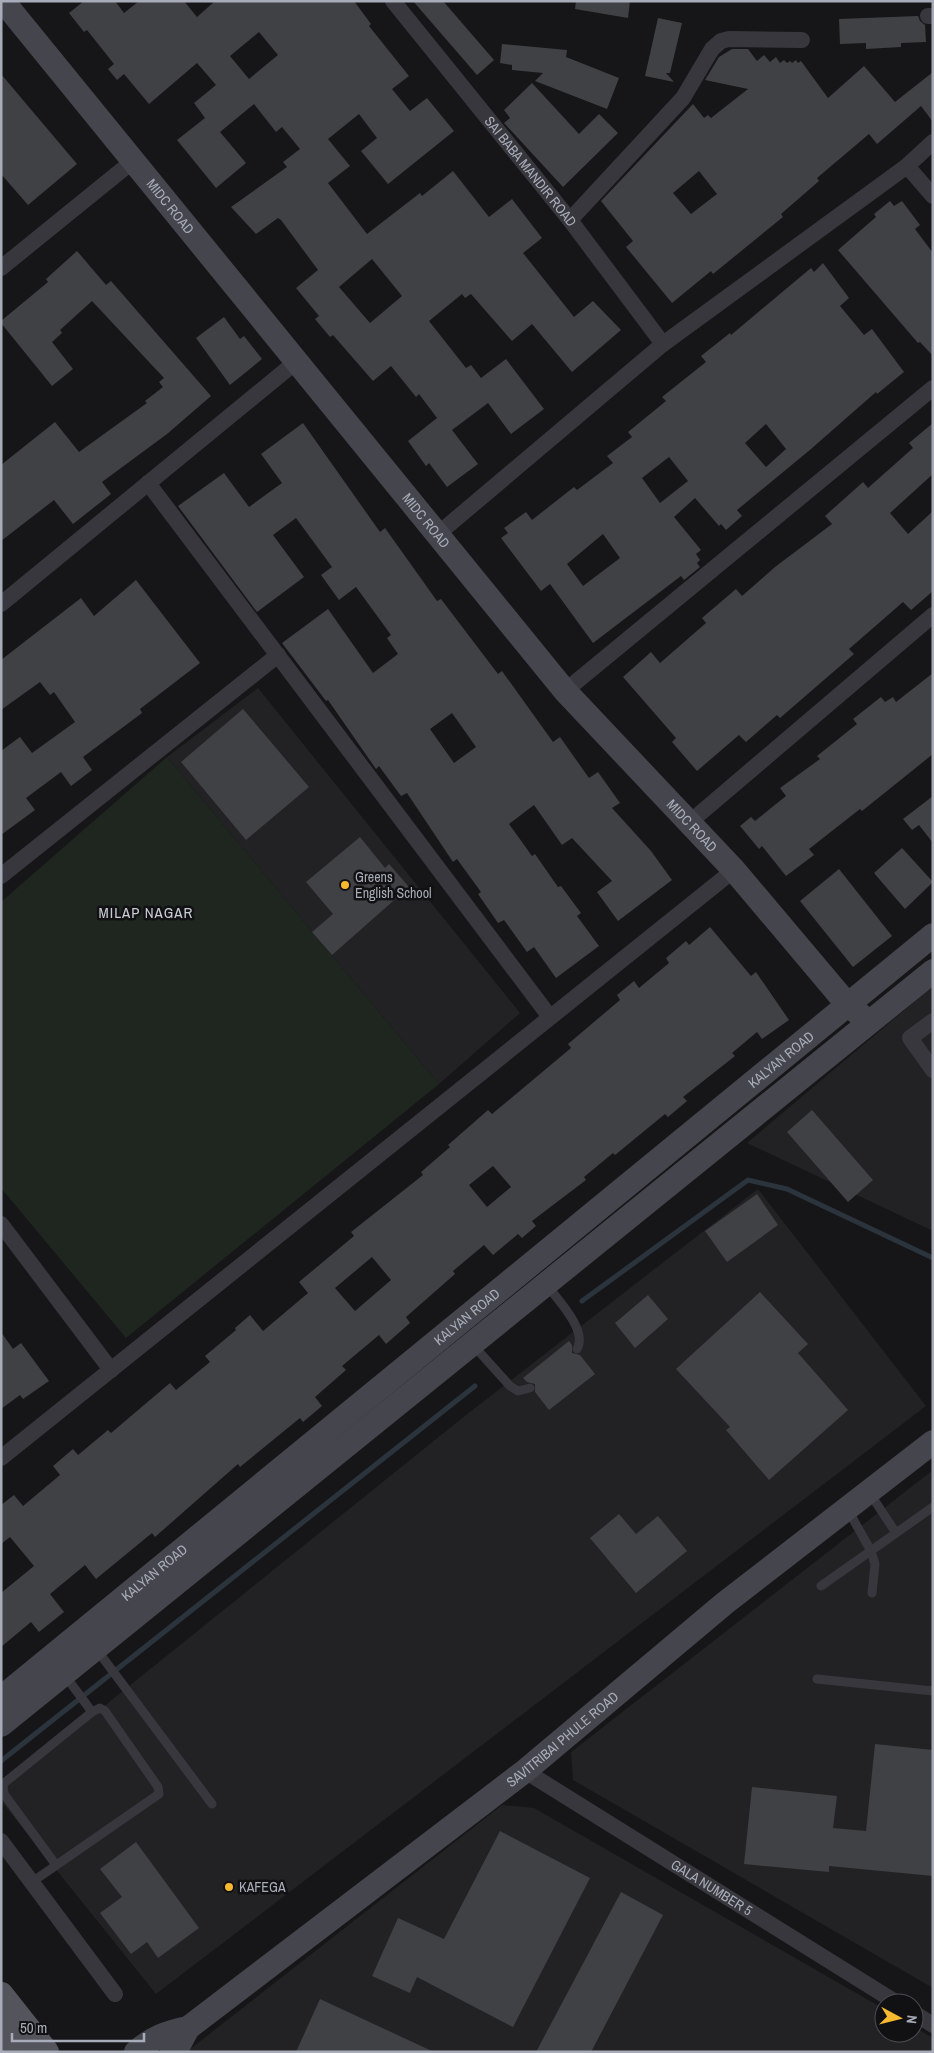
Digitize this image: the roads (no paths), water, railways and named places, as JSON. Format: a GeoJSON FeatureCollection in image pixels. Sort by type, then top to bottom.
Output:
{"type":"FeatureCollection","features":[{"type":"Feature","properties":{"kind":"main road","name":"MIDC ROAD"},"geometry":{"type":"LineString","coordinates":[[3,1],[565,691],[734,870],[847,1004],[869,1022]]}},
{"type":"Feature","properties":{"kind":"main road","name":"KALYAN ROAD"},"geometry":{"type":"LineString","coordinates":[[1,1725],[96,1648],[465,1334],[847,1004],[933,935]]}},
{"type":"Feature","properties":{"kind":"main road","name":"KALYAN ROAD"},"geometry":{"type":"LineString","coordinates":[[1,1698],[465,1334],[546,1284],[933,971]]}},
{"type":"Feature","properties":{"kind":"main road","name":"SAVITRIBAI PHULE ROAD"},"geometry":{"type":"LineString","coordinates":[[172,2052],[179,2045],[188,2028],[526,1771],[725,1603],[933,1442]]}},
{"type":"Feature","properties":{"kind":"main road"},"geometry":{"type":"LineString","coordinates":[[1,1995],[46,2052]]}},
{"type":"Feature","properties":{"kind":"main road","name":"SAVITRIBAI PHULE ROAD"},"geometry":{"type":"LineString","coordinates":[[136,2052],[148,2041],[166,2032],[188,2028]]}},
{"type":"Feature","properties":{"kind":"main road"},"geometry":{"type":"LineString","coordinates":[[1,2029],[19,2052]]}},
{"type":"Feature","properties":{"kind":"street","name":"SAI BABA MANDIR ROAD"},"geometry":{"type":"LineString","coordinates":[[393,1],[570,220],[663,344]]}},
{"type":"Feature","properties":{"kind":"street"},"geometry":{"type":"LineString","coordinates":[[570,220],[682,98],[712,49],[721,41],[729,39],[802,40]]}},
{"type":"Feature","properties":{"kind":"street"},"geometry":{"type":"LineString","coordinates":[[438,534],[663,344],[906,166],[933,142]]}},
{"type":"Feature","properties":{"kind":"street"},"geometry":{"type":"LineString","coordinates":[[1,268],[133,161]]}},
{"type":"Feature","properties":{"kind":"street"},"geometry":{"type":"LineString","coordinates":[[906,166],[933,196]]}},
{"type":"Feature","properties":{"kind":"street"},"geometry":{"type":"LineString","coordinates":[[1,604],[297,361]]}},
{"type":"Feature","properties":{"kind":"street"},"geometry":{"type":"LineString","coordinates":[[565,691],[933,388]]}},
{"type":"Feature","properties":{"kind":"street"},"geometry":{"type":"LineString","coordinates":[[148,483],[550,1017]]}},
{"type":"Feature","properties":{"kind":"street"},"geometry":{"type":"LineString","coordinates":[[690,822],[933,615]]}},
{"type":"Feature","properties":{"kind":"street"},"geometry":{"type":"LineString","coordinates":[[1,876],[278,655]]}},
{"type":"Feature","properties":{"kind":"street"},"geometry":{"type":"LineString","coordinates":[[1,1458],[734,870]]}},
{"type":"Feature","properties":{"kind":"street"},"geometry":{"type":"LineString","coordinates":[[933,1021],[910,1038],[933,1070]]}},
{"type":"Feature","properties":{"kind":"street"},"geometry":{"type":"LineString","coordinates":[[1,1224],[111,1370]]}},
{"type":"Feature","properties":{"kind":"street","name":"GALA NUMBER 5"},"geometry":{"type":"LineString","coordinates":[[526,1771],[881,1993]]}},
{"type":"Feature","properties":{"kind":"street"},"geometry":{"type":"LineString","coordinates":[[1,1841],[115,1994]]}},
{"type":"Feature","properties":{"kind":"lane"},"geometry":{"type":"LineString","coordinates":[[546,1284],[579,1331],[579,1345],[577,1348]]}},
{"type":"Feature","properties":{"kind":"lane"},"geometry":{"type":"LineString","coordinates":[[465,1334],[510,1386],[518,1391],[530,1388]]}},
{"type":"Feature","properties":{"kind":"lane"},"geometry":{"type":"LineString","coordinates":[[868,1492],[896,1533]]}},
{"type":"Feature","properties":{"kind":"lane"},"geometry":{"type":"LineString","coordinates":[[821,1586],[933,1506]]}},
{"type":"Feature","properties":{"kind":"lane"},"geometry":{"type":"LineString","coordinates":[[847,1508],[871,1551],[875,1564],[872,1593]]}},
{"type":"Feature","properties":{"kind":"lane"},"geometry":{"type":"LineString","coordinates":[[96,1648],[212,1804]]}},
{"type":"Feature","properties":{"kind":"lane"},"geometry":{"type":"LineString","coordinates":[[64,1674],[92,1712]]}},
{"type":"Feature","properties":{"kind":"lane"},"geometry":{"type":"LineString","coordinates":[[817,1679],[933,1691]]}},
{"type":"Feature","properties":{"kind":"lane"},"geometry":{"type":"LineString","coordinates":[[32,1882],[159,1794],[158,1787],[105,1711],[100,1708],[92,1712],[3,1784],[4,1794],[56,1865]]}},
{"type":"Feature","properties":{"kind":"waterway"},"geometry":{"type":"LineString","coordinates":[[582,1301],[748,1180],[787,1189],[933,1258]]}},
{"type":"Feature","properties":{"kind":"waterway"},"geometry":{"type":"LineString","coordinates":[[1,1761],[475,1386]]}},
{"type":"Feature","properties":{"kind":"place","name":"Greens English School"},"geometry":{"type":"Point","coordinates":[345,885]}},
{"type":"Feature","properties":{"kind":"place","name":"KAFEGA"},"geometry":{"type":"Point","coordinates":[229,1887]}},
{"type":"Feature","properties":{"kind":"district","name":"MILAP NAGAR"},"geometry":{"type":"Point","coordinates":[146,913]}}]}
